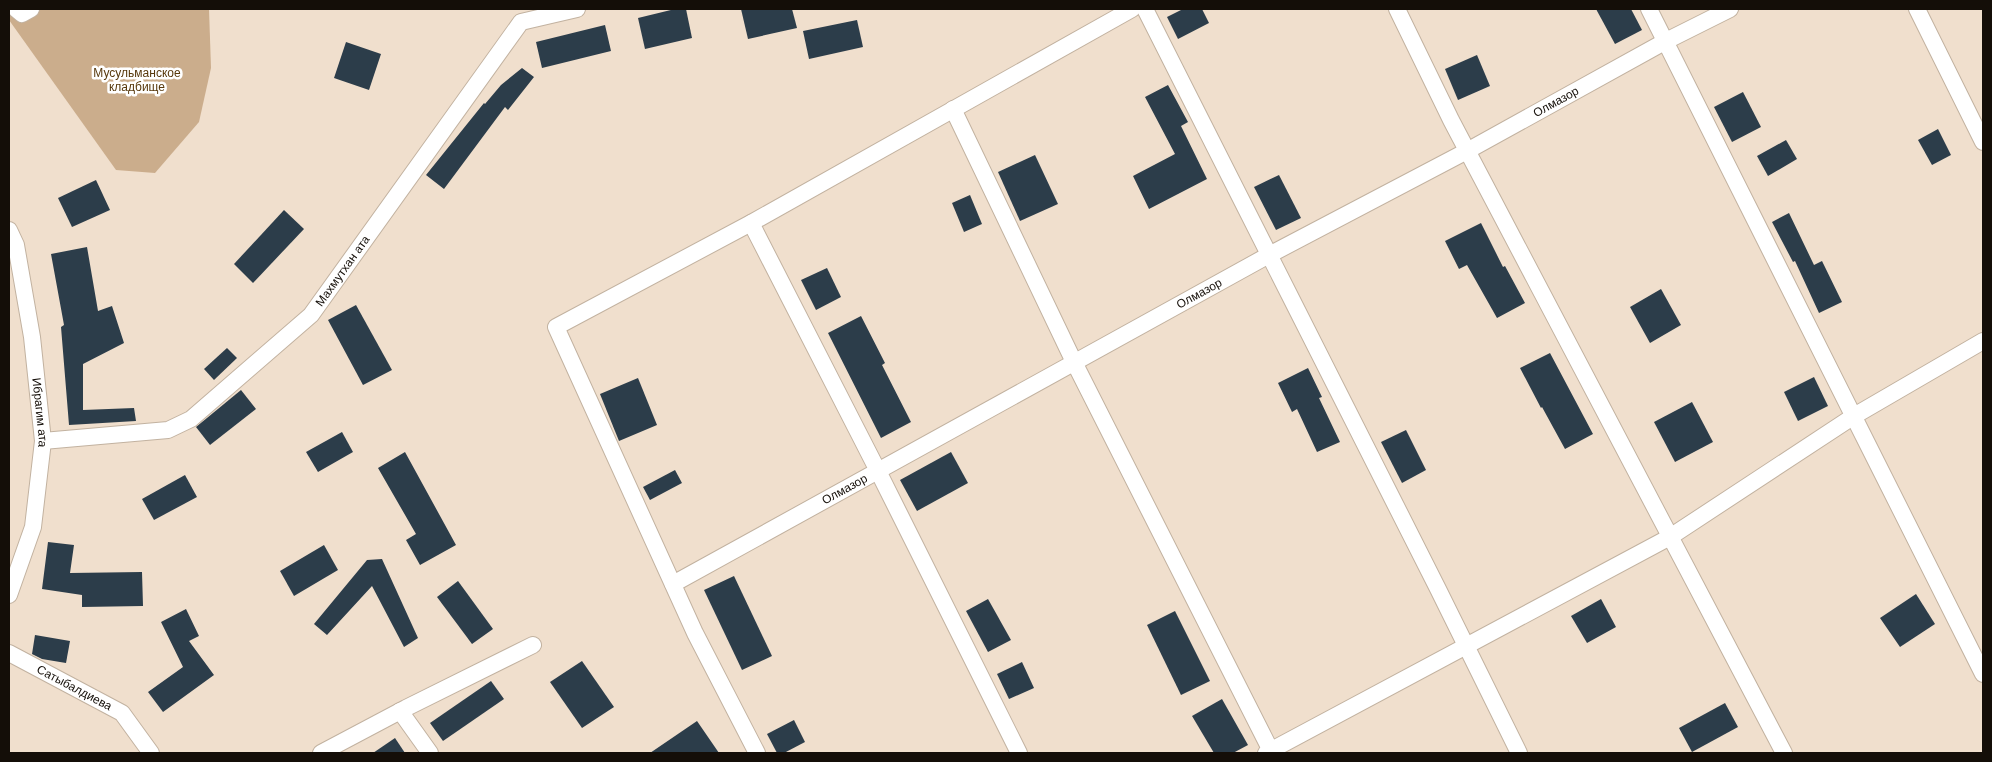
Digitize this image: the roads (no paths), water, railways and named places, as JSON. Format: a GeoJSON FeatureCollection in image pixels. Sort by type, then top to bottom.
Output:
{"type":"FeatureCollection","features":[{"type":"Feature","properties":{"kind":"street"},"geometry":{"type":"LineString","coordinates":[[16,9],[22,14],[30,9]]}},
{"type":"Feature","properties":{"kind":"street","name":"Махмутхан ата"},"geometry":{"type":"LineString","coordinates":[[43,441],[168,430],[190,419],[311,315],[521,22],[572,9]]}},
{"type":"Feature","properties":{"kind":"street"},"geometry":{"type":"LineString","coordinates":[[757,753],[695,633],[556,328],[751,223],[1132,9]]}},
{"type":"Feature","properties":{"kind":"street"},"geometry":{"type":"LineString","coordinates":[[1145,9],[1519,753]]}},
{"type":"Feature","properties":{"kind":"street"},"geometry":{"type":"LineString","coordinates":[[1396,9],[1468,152],[1784,753]]}},
{"type":"Feature","properties":{"kind":"street"},"geometry":{"type":"LineString","coordinates":[[1649,9],[1983,674]]}},
{"type":"Feature","properties":{"kind":"street","name":"Олмазор"},"geometry":{"type":"LineString","coordinates":[[673,584],[1269,254],[1468,152],[1666,41],[1730,9]]}},
{"type":"Feature","properties":{"kind":"street"},"geometry":{"type":"LineString","coordinates":[[1916,9],[1983,142]]}},
{"type":"Feature","properties":{"kind":"street"},"geometry":{"type":"LineString","coordinates":[[953,109],[1074,362],[1270,752],[1670,537],[1854,416],[1983,341]]}},
{"type":"Feature","properties":{"kind":"street"},"geometry":{"type":"LineString","coordinates":[[751,223],[1019,753]]}},
{"type":"Feature","properties":{"kind":"street","name":"Ибрагим ата"},"geometry":{"type":"LineString","coordinates":[[9,230],[16,245],[32,337],[43,441],[33,527],[9,595]]}},
{"type":"Feature","properties":{"kind":"street"},"geometry":{"type":"LineString","coordinates":[[321,753],[400,711],[533,645]]}},
{"type":"Feature","properties":{"kind":"street","name":"Сатыбалдиева"},"geometry":{"type":"LineString","coordinates":[[9,653],[122,713],[151,753]]}},
{"type":"Feature","properties":{"kind":"street"},"geometry":{"type":"LineString","coordinates":[[400,711],[430,753]]}},
{"type":"Feature","properties":{"kind":"park label","name":"Мусульманское кладбище"},"geometry":{"type":"Point","coordinates":[137,80]}}]}
